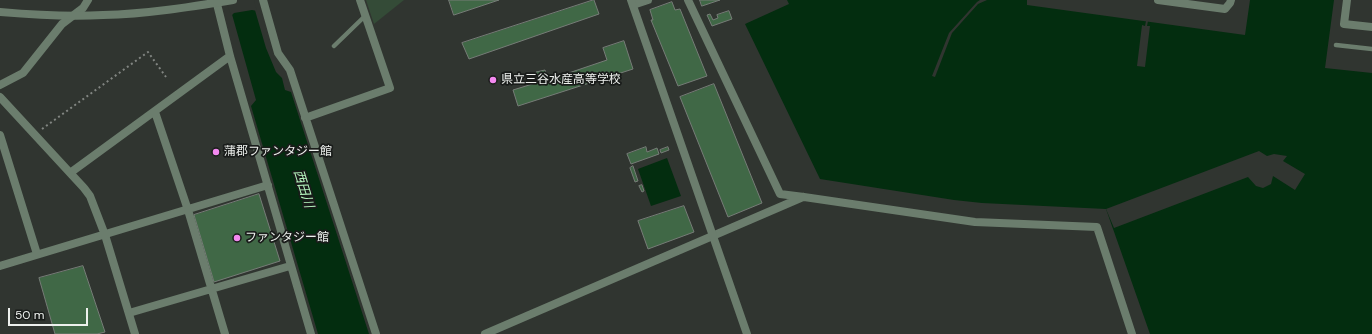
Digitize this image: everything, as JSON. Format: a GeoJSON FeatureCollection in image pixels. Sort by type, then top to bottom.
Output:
{"type":"FeatureCollection","features":[{"type":"Feature","properties":{"kind":"street"},"geometry":{"type":"LineString","coordinates":[[0,85],[23,73],[62,24],[84,8],[88,0]]}},
{"type":"Feature","properties":{"kind":"street"},"geometry":{"type":"LineString","coordinates":[[0,12],[44,16],[105,16],[233,0]]}},
{"type":"Feature","properties":{"kind":"street"},"geometry":{"type":"LineString","coordinates":[[263,0],[278,53],[290,70],[376,334]]}},
{"type":"Feature","properties":{"kind":"street"},"geometry":{"type":"LineString","coordinates":[[305,118],[390,88],[360,0]]}},
{"type":"Feature","properties":{"kind":"street"},"geometry":{"type":"LineString","coordinates":[[648,0],[632,3],[748,334]]}},
{"type":"Feature","properties":{"kind":"street"},"geometry":{"type":"LineString","coordinates":[[688,0],[780,194],[975,222],[1097,227],[1132,334]]}},
{"type":"Feature","properties":{"kind":"street"},"geometry":{"type":"LineString","coordinates":[[1158,0],[1176,1],[1225,9],[1231,0]]}},
{"type":"Feature","properties":{"kind":"street"},"geometry":{"type":"LineString","coordinates":[[1347,0],[1344,24],[1372,27]]}},
{"type":"Feature","properties":{"kind":"street"},"geometry":{"type":"LineString","coordinates":[[218,2],[230,56],[311,334]]}},
{"type":"Feature","properties":{"kind":"street"},"geometry":{"type":"LineString","coordinates":[[70,173],[230,56]]}},
{"type":"Feature","properties":{"kind":"street"},"geometry":{"type":"LineString","coordinates":[[0,97],[90,196],[105,235],[135,334]]}},
{"type":"Feature","properties":{"kind":"street"},"geometry":{"type":"LineString","coordinates":[[155,112],[188,210],[225,334]]}},
{"type":"Feature","properties":{"kind":"street"},"geometry":{"type":"LineString","coordinates":[[0,135],[37,254]]}},
{"type":"Feature","properties":{"kind":"street"},"geometry":{"type":"LineString","coordinates":[[0,266],[268,185]]}},
{"type":"Feature","properties":{"kind":"street"},"geometry":{"type":"LineString","coordinates":[[485,334],[804,197]]}},
{"type":"Feature","properties":{"kind":"street"},"geometry":{"type":"LineString","coordinates":[[129,313],[290,266]]}},
{"type":"Feature","properties":{"kind":"lane"},"geometry":{"type":"LineString","coordinates":[[334,46],[366,16]]}},
{"type":"Feature","properties":{"kind":"lane"},"geometry":{"type":"LineString","coordinates":[[1336,45],[1372,49]]}},
{"type":"Feature","properties":{"kind":"path"},"geometry":{"type":"LineString","coordinates":[[35,134],[148,52],[166,77]]}},
{"type":"Feature","properties":{"kind":"shaded area"},"geometry":{"type":"Polygon","coordinates":[[[366,0],[404,0],[374,24],[366,0]]]}},
{"type":"Feature","properties":{"kind":"water","name":"西田川"},"geometry":{"type":"Polygon","coordinates":[[[228,0],[252,0],[266,48],[276,72],[282,78],[285,90],[291,92],[369,334],[318,334],[251,106],[256,100],[228,0]]]}},
{"type":"Feature","properties":{"kind":"water"},"geometry":{"type":"Polygon","coordinates":[[[787,0],[1027,0],[1027,5],[1245,35],[1250,0],[1334,0],[1325,68],[1372,73],[1372,334],[1150,334],[1106,209],[982,203],[820,179],[745,24],[789,4],[787,0]]]}},
{"type":"Feature","properties":{"kind":"water"},"geometry":{"type":"Polygon","coordinates":[[[667,158],[681,196],[651,206],[638,169],[667,158]]]}},
{"type":"Feature","properties":{"kind":"pier"},"geometry":{"type":"Polygon","coordinates":[[[226,0],[254,0],[257,11],[252,10],[234,13],[231,16],[226,0]]]}},
{"type":"Feature","properties":{"kind":"pier"},"geometry":{"type":"Polygon","coordinates":[[[980,0],[987,0],[978,4],[952,33],[935,77],[932,76],[949,33],[980,0]]]}},
{"type":"Feature","properties":{"kind":"pier"},"geometry":{"type":"Polygon","coordinates":[[[1146,21],[1148,21],[1147,26],[1150,26],[1145,67],[1137,66],[1142,25],[1145,26],[1146,21]]]}},
{"type":"Feature","properties":{"kind":"pier"},"geometry":{"type":"Polygon","coordinates":[[[1259,151],[1267,156],[1274,154],[1287,156],[1283,161],[1305,174],[1295,190],[1273,176],[1271,184],[1263,188],[1256,186],[1248,177],[1114,228],[1106,209],[1259,151]]]}},
{"type":"Feature","properties":{"kind":"building"},"geometry":{"type":"Polygon","coordinates":[[[449,0],[499,0],[454,15],[449,0]]]}},
{"type":"Feature","properties":{"kind":"building"},"geometry":{"type":"Polygon","coordinates":[[[594,0],[599,14],[469,59],[462,43],[594,0]]]}},
{"type":"Feature","properties":{"kind":"building"},"geometry":{"type":"Polygon","coordinates":[[[700,0],[720,0],[702,6],[700,0]]]}},
{"type":"Feature","properties":{"kind":"building"},"geometry":{"type":"Polygon","coordinates":[[[672,2],[675,10],[680,9],[707,76],[678,86],[651,20],[653,20],[650,10],[672,2]]]}},
{"type":"Feature","properties":{"kind":"building"},"geometry":{"type":"Polygon","coordinates":[[[729,11],[732,19],[712,26],[707,15],[710,14],[713,20],[718,18],[717,15],[729,11]]]}},
{"type":"Feature","properties":{"kind":"building"},"geometry":{"type":"Polygon","coordinates":[[[624,41],[633,69],[518,106],[513,90],[539,82],[536,72],[545,70],[548,80],[607,60],[603,48],[624,41]]]}},
{"type":"Feature","properties":{"kind":"building"},"geometry":{"type":"Polygon","coordinates":[[[714,84],[762,203],[728,217],[680,97],[714,84]]]}},
{"type":"Feature","properties":{"kind":"building"},"geometry":{"type":"Polygon","coordinates":[[[646,147],[647,152],[657,148],[659,154],[631,164],[627,154],[646,147]]]}},
{"type":"Feature","properties":{"kind":"building"},"geometry":{"type":"Polygon","coordinates":[[[668,147],[669,150],[661,153],[660,150],[668,147]]]}},
{"type":"Feature","properties":{"kind":"building"},"geometry":{"type":"Polygon","coordinates":[[[633,166],[638,181],[635,182],[630,168],[633,166]]]}},
{"type":"Feature","properties":{"kind":"building"},"geometry":{"type":"Polygon","coordinates":[[[642,185],[644,191],[642,192],[639,186],[642,185]]]}},
{"type":"Feature","properties":{"kind":"building","name":"ファンタジー館"},"geometry":{"type":"Polygon","coordinates":[[[259,194],[280,261],[214,282],[194,215],[259,194]]]}},
{"type":"Feature","properties":{"kind":"building"},"geometry":{"type":"Polygon","coordinates":[[[684,206],[694,232],[648,249],[638,221],[684,206]]]}},
{"type":"Feature","properties":{"kind":"building"},"geometry":{"type":"Polygon","coordinates":[[[83,266],[105,332],[97,334],[55,334],[39,278],[83,266]]]}},
{"type":"Feature","properties":{"kind":"place","name":"県立三谷水産高等学校"},"geometry":{"type":"Point","coordinates":[493,80]}},
{"type":"Feature","properties":{"kind":"place","name":"蒲郡ファンタジー館"},"geometry":{"type":"Point","coordinates":[216,152]}},
{"type":"Feature","properties":{"kind":"place","name":"ファンタジー館"},"geometry":{"type":"Point","coordinates":[237,238]}}]}
